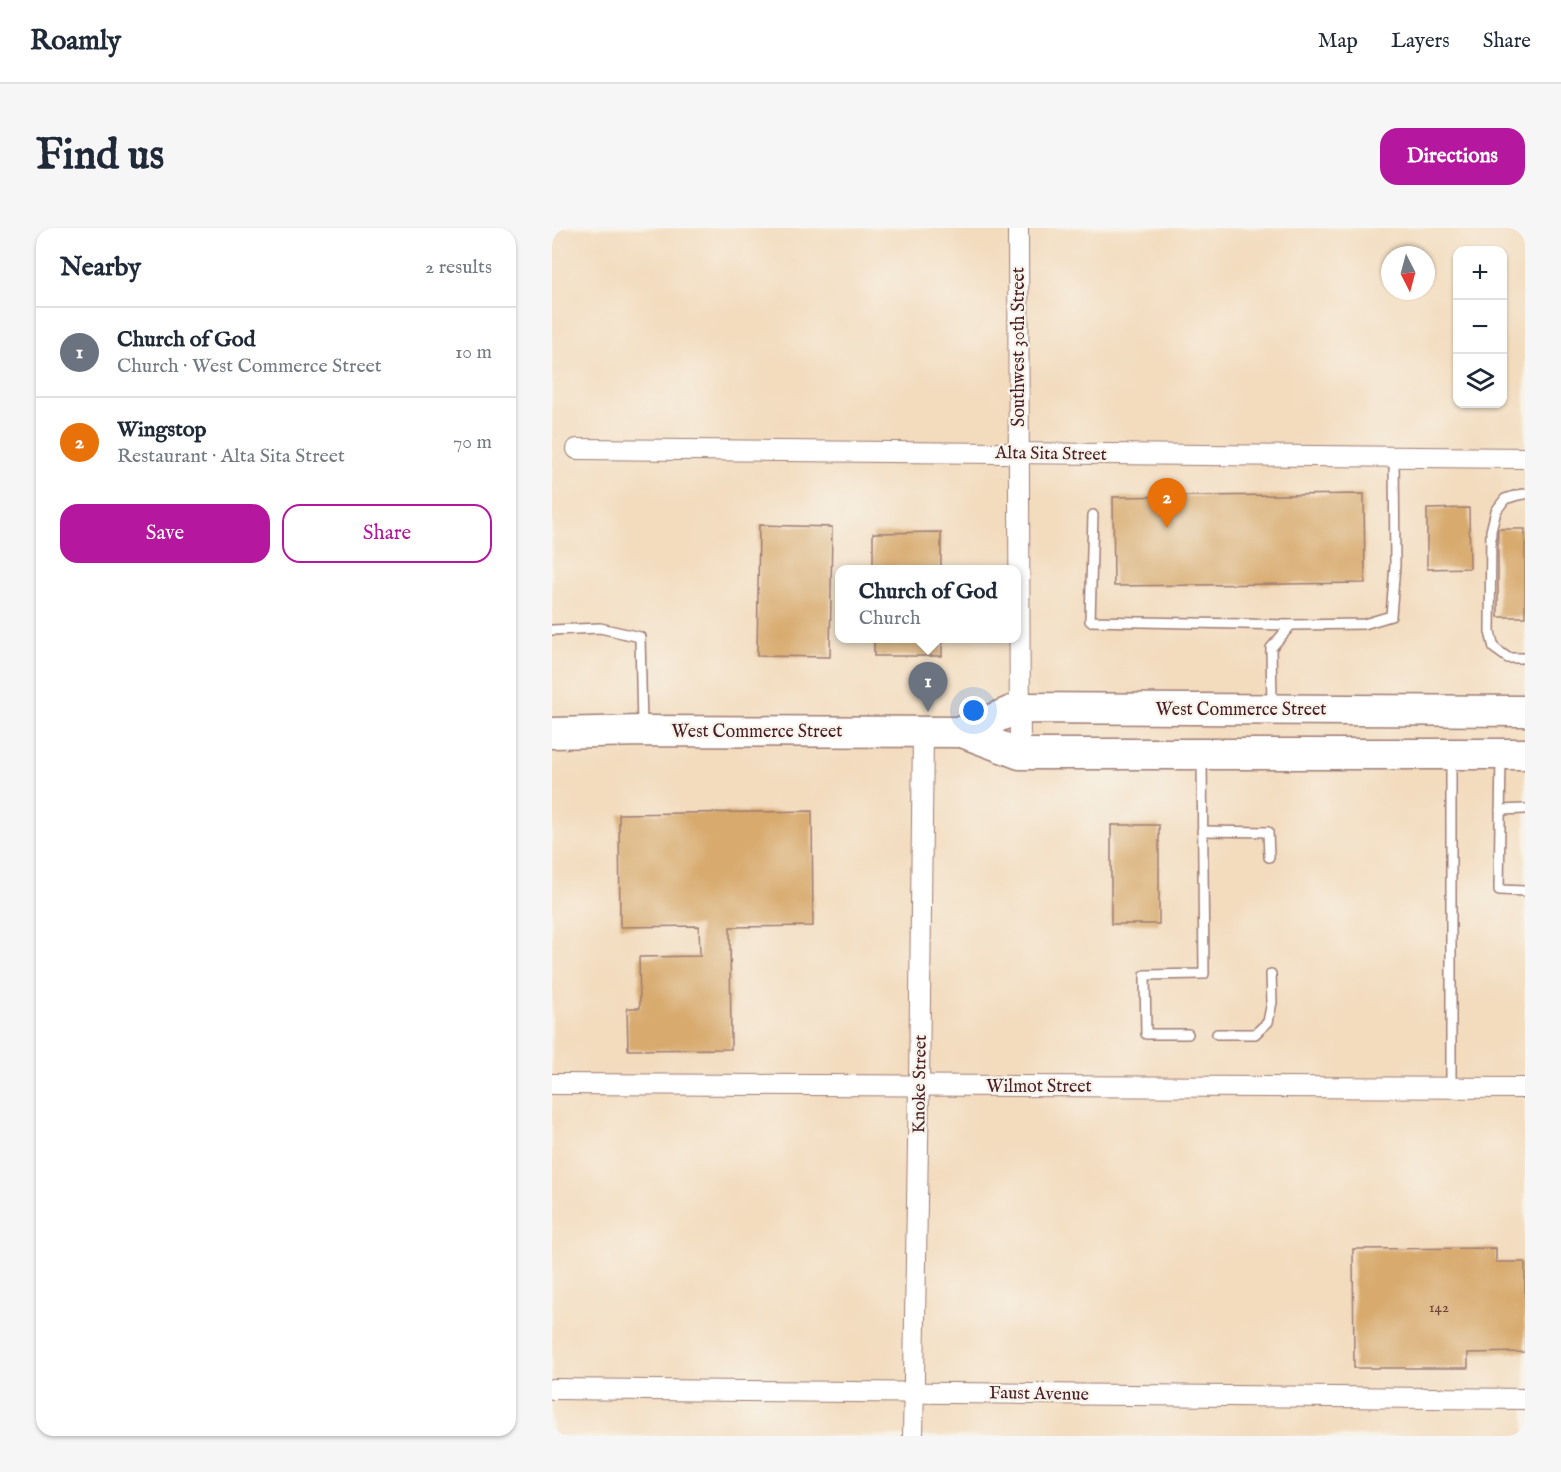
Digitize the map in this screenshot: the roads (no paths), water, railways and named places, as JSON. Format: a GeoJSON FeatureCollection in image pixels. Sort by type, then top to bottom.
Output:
{"type":"FeatureCollection","features":[{"type":"Feature","properties":{"kind":"main road","name":"West Commerce Street"},"geometry":{"type":"LineString","coordinates":[[962,732],[1019,708],[1525,711]]}},
{"type":"Feature","properties":{"kind":"main road","name":"West Commerce Street"},"geometry":{"type":"LineString","coordinates":[[552,733],[962,732],[1020,754],[1513,755]]}},
{"type":"Feature","properties":{"kind":"street","name":"Southwest 30th Street"},"geometry":{"type":"LineString","coordinates":[[1018,228],[1019,565]]}},
{"type":"Feature","properties":{"kind":"street","name":"Alta Sita Street"},"geometry":{"type":"LineString","coordinates":[[577,449],[1525,458]]}},
{"type":"Feature","properties":{"kind":"street","name":"Southwest 30th Street"},"geometry":{"type":"LineString","coordinates":[[1019,643],[1020,754]]}},
{"type":"Feature","properties":{"kind":"street","name":"Knoke Street"},"geometry":{"type":"LineString","coordinates":[[913,1436],[923,732]]}},
{"type":"Feature","properties":{"kind":"street","name":"Wilmot Street"},"geometry":{"type":"LineString","coordinates":[[552,1084],[1525,1088]]}},
{"type":"Feature","properties":{"kind":"street","name":"Faust Avenue"},"geometry":{"type":"LineString","coordinates":[[552,1389],[1525,1399]]}},
{"type":"Feature","properties":{"kind":"lane"},"geometry":{"type":"LineString","coordinates":[[1093,515],[1090,621],[1364,624],[1391,616],[1395,566],[1394,457]]}},
{"type":"Feature","properties":{"kind":"lane"},"geometry":{"type":"LineString","coordinates":[[1525,494],[1505,499],[1496,510],[1491,531],[1490,632],[1494,648],[1508,658],[1525,658]]}},
{"type":"Feature","properties":{"kind":"lane"},"geometry":{"type":"LineString","coordinates":[[1272,710],[1271,648],[1291,625]]}},
{"type":"Feature","properties":{"kind":"lane"},"geometry":{"type":"LineString","coordinates":[[552,630],[600,628],[640,637],[642,731]]}},
{"type":"Feature","properties":{"kind":"lane"},"geometry":{"type":"LineString","coordinates":[[1188,1034],[1146,1034],[1145,975],[1204,974],[1202,754]]}},
{"type":"Feature","properties":{"kind":"lane"},"geometry":{"type":"LineString","coordinates":[[1451,755],[1451,1087]]}},
{"type":"Feature","properties":{"kind":"lane"},"geometry":{"type":"LineString","coordinates":[[1513,755],[1500,810],[1499,890],[1525,891]]}},
{"type":"Feature","properties":{"kind":"lane"},"geometry":{"type":"LineString","coordinates":[[1500,810],[1525,809]]}},
{"type":"Feature","properties":{"kind":"lane"},"geometry":{"type":"LineString","coordinates":[[1202,831],[1268,832],[1269,857]]}},
{"type":"Feature","properties":{"kind":"lane"},"geometry":{"type":"LineString","coordinates":[[1217,1034],[1255,1034],[1268,1022],[1272,1002],[1271,975]]}},
{"type":"Feature","properties":{"kind":"place","name":"Wingstop"},"geometry":{"type":"Point","coordinates":[1167,528]}},
{"type":"Feature","properties":{"kind":"place","name":"Church of God"},"geometry":{"type":"Point","coordinates":[928,712]}}]}
